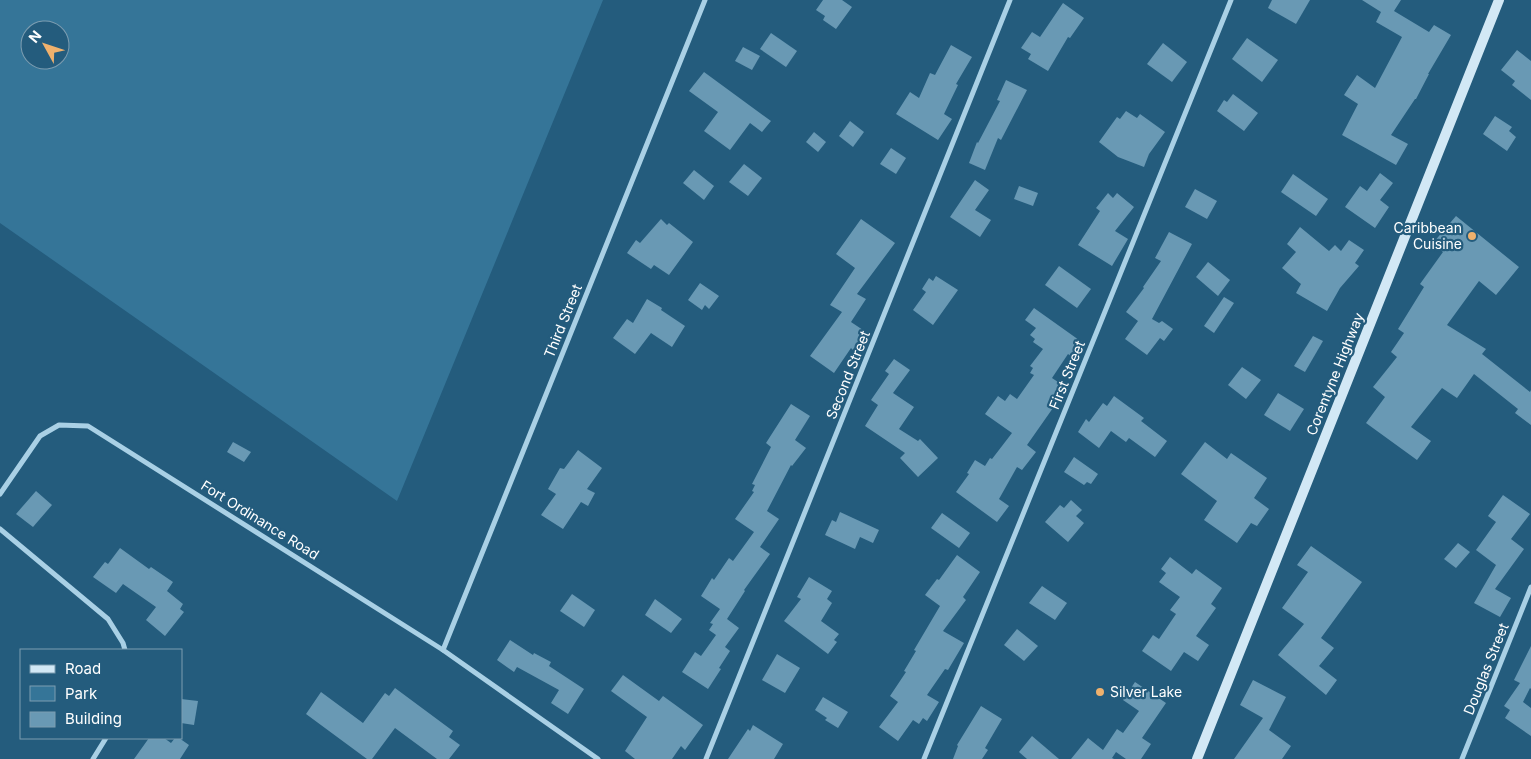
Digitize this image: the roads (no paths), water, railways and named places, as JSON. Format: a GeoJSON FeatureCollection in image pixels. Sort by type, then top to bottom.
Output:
{"type":"FeatureCollection","features":[{"type":"Feature","properties":{"kind":"main road","name":"Corentyne Highway"},"geometry":{"type":"LineString","coordinates":[[1197,759],[1499,0]]}},
{"type":"Feature","properties":{"kind":"street","name":"Third Street"},"geometry":{"type":"LineString","coordinates":[[443,650],[705,0]]}},
{"type":"Feature","properties":{"kind":"street","name":"Second Street"},"geometry":{"type":"LineString","coordinates":[[706,759],[1010,0]]}},
{"type":"Feature","properties":{"kind":"street","name":"First Street"},"geometry":{"type":"LineString","coordinates":[[924,759],[1231,0]]}},
{"type":"Feature","properties":{"kind":"street","name":"Fort Ordinance Road"},"geometry":{"type":"LineString","coordinates":[[0,494],[40,436],[59,424],[88,426],[443,650],[598,759]]}},
{"type":"Feature","properties":{"kind":"street"},"geometry":{"type":"LineString","coordinates":[[0,529],[108,619],[125,649]]}},
{"type":"Feature","properties":{"kind":"street","name":"Douglas Street"},"geometry":{"type":"LineString","coordinates":[[1462,759],[1531,587]]}},
{"type":"Feature","properties":{"kind":"street"},"geometry":{"type":"LineString","coordinates":[[93,759],[105,739]]}},
{"type":"Feature","properties":{"kind":"place","name":"Caribbean Cuisine"},"geometry":{"type":"Point","coordinates":[1472,236]}},
{"type":"Feature","properties":{"kind":"place","name":"Silver Lake"},"geometry":{"type":"Point","coordinates":[1100,692]}}]}
